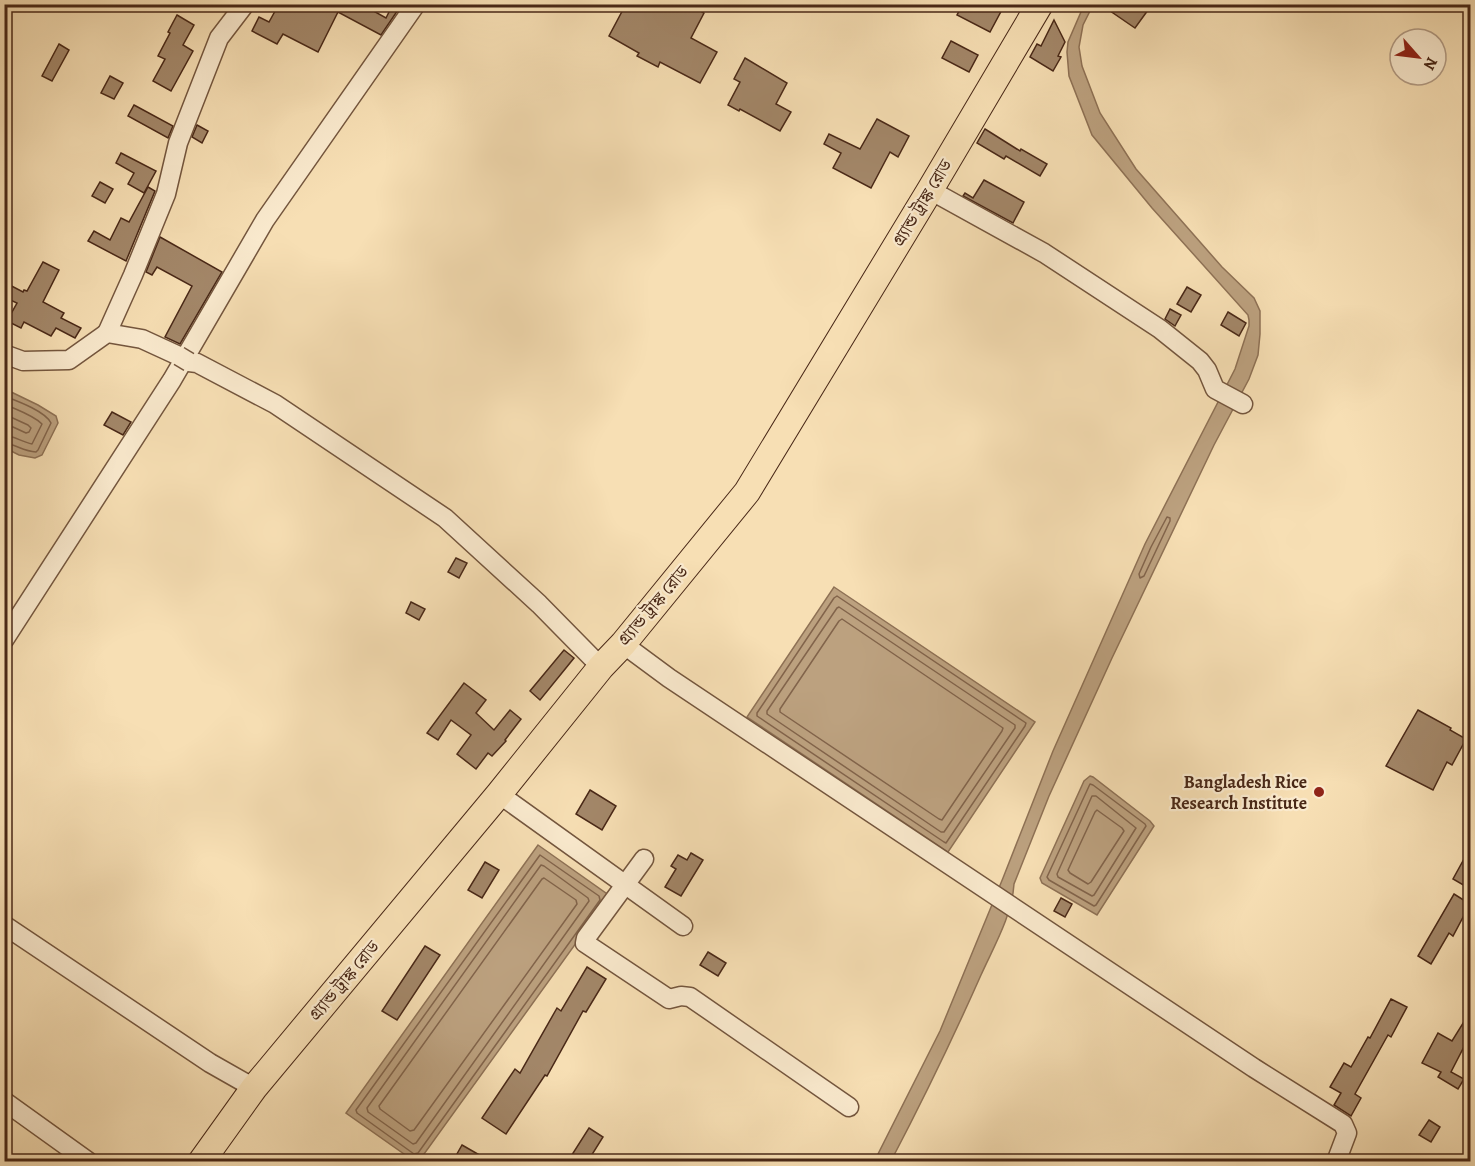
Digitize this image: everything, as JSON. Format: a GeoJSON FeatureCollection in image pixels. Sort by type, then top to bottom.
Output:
{"type":"FeatureCollection","features":[{"type":"Feature","properties":{"kind":"highway","name":"গ্র্যান্ড ট্রাঙ্ক রোড"},"geometry":{"type":"LineString","coordinates":[[201,1161],[254,1088],[747,492],[1040,4]]}},
{"type":"Feature","properties":{"kind":"street"},"geometry":{"type":"LineString","coordinates":[[4,354],[23,361],[69,360],[107,333],[166,194],[178,143],[219,38],[245,4]]}},
{"type":"Feature","properties":{"kind":"street"},"geometry":{"type":"LineString","coordinates":[[4,640],[172,380],[265,220],[416,4]]}},
{"type":"Feature","properties":{"kind":"street"},"geometry":{"type":"LineString","coordinates":[[930,190],[1044,254],[1160,329],[1200,361],[1207,370],[1215,389],[1243,404]]}},
{"type":"Feature","properties":{"kind":"street"},"geometry":{"type":"LineString","coordinates":[[107,333],[142,339],[197,363],[275,404],[445,518],[539,604],[601,667]]}},
{"type":"Feature","properties":{"kind":"street"},"geometry":{"type":"LineString","coordinates":[[623,644],[669,678],[1254,1068],[1343,1124],[1347,1133],[1336,1161]]}},
{"type":"Feature","properties":{"kind":"street"},"geometry":{"type":"LineString","coordinates":[[499,794],[683,926]]}},
{"type":"Feature","properties":{"kind":"street"},"geometry":{"type":"LineString","coordinates":[[644,859],[586,938],[585,943],[669,999],[681,996],[690,997],[849,1107]]}},
{"type":"Feature","properties":{"kind":"street"},"geometry":{"type":"LineString","coordinates":[[4,925],[210,1063],[254,1088]]}},
{"type":"Feature","properties":{"kind":"street"},"geometry":{"type":"LineString","coordinates":[[4,1101],[89,1161]]}},
{"type":"Feature","properties":{"kind":"water"},"geometry":{"type":"Polygon","coordinates":[[[1084,5],[1093,5],[1083,25],[1079,47],[1082,66],[1100,113],[1136,169],[1222,267],[1254,298],[1260,311],[1258,355],[1249,379],[1214,445],[1112,658],[1049,796],[1014,884],[1010,908],[1002,931],[949,1045],[891,1161],[874,1162],[940,1031],[1053,751],[1145,544],[1235,369],[1249,326],[1248,315],[1152,208],[1092,135],[1069,76],[1067,52],[1068,42],[1084,5]]]}},
{"type":"Feature","properties":{"kind":"water"},"geometry":{"type":"Polygon","coordinates":[[[5,389],[56,416],[58,423],[42,455],[35,458],[19,455],[5,448],[5,389]]]}},
{"type":"Feature","properties":{"kind":"water"},"geometry":{"type":"Polygon","coordinates":[[[834,587],[1035,722],[948,852],[747,717],[834,587]]]}},
{"type":"Feature","properties":{"kind":"water"},"geometry":{"type":"Polygon","coordinates":[[[1090,776],[1154,826],[1097,915],[1042,883],[1040,878],[1084,781],[1090,776]]]}},
{"type":"Feature","properties":{"kind":"water"},"geometry":{"type":"Polygon","coordinates":[[[538,845],[610,896],[419,1161],[414,1161],[346,1113],[538,845]]]}},
{"type":"Feature","properties":{"kind":"building"},"geometry":{"type":"Polygon","coordinates":[[[279,4],[361,4],[386,18],[393,4],[402,4],[381,35],[338,12],[318,52],[283,34],[277,44],[252,31],[259,17],[269,22],[279,4]]]}},
{"type":"Feature","properties":{"kind":"building"},"geometry":{"type":"Polygon","coordinates":[[[626,4],[635,4],[646,10],[649,4],[688,4],[704,13],[691,38],[717,52],[700,83],[660,62],[658,67],[637,56],[639,53],[609,36],[626,4]]]}},
{"type":"Feature","properties":{"kind":"building"},"geometry":{"type":"Polygon","coordinates":[[[963,4],[1005,4],[990,32],[957,15],[963,4]]]}},
{"type":"Feature","properties":{"kind":"building"},"geometry":{"type":"Polygon","coordinates":[[[1100,4],[1141,4],[1148,10],[1135,28],[1100,4]]]}},
{"type":"Feature","properties":{"kind":"building"},"geometry":{"type":"Polygon","coordinates":[[[177,15],[194,25],[183,45],[193,51],[171,91],[153,81],[165,59],[158,56],[177,15]]]}},
{"type":"Feature","properties":{"kind":"building"},"geometry":{"type":"Polygon","coordinates":[[[1054,20],[1065,42],[1058,56],[1061,57],[1053,71],[1030,57],[1037,44],[1041,46],[1054,20]]]}},
{"type":"Feature","properties":{"kind":"building"},"geometry":{"type":"Polygon","coordinates":[[[951,41],[978,55],[969,72],[942,58],[951,41]]]}},
{"type":"Feature","properties":{"kind":"building"},"geometry":{"type":"Polygon","coordinates":[[[59,44],[69,50],[52,81],[42,76],[59,44]]]}},
{"type":"Feature","properties":{"kind":"building"},"geometry":{"type":"Polygon","coordinates":[[[745,58],[787,83],[776,104],[791,112],[780,131],[728,105],[740,82],[734,79],[745,58]]]}},
{"type":"Feature","properties":{"kind":"building"},"geometry":{"type":"Polygon","coordinates":[[[110,76],[123,83],[114,99],[101,93],[110,76]]]}},
{"type":"Feature","properties":{"kind":"building"},"geometry":{"type":"Polygon","coordinates":[[[134,105],[173,126],[168,138],[128,116],[134,105]]]}},
{"type":"Feature","properties":{"kind":"building"},"geometry":{"type":"Polygon","coordinates":[[[877,119],[909,136],[898,157],[890,152],[871,188],[833,168],[841,153],[824,144],[829,134],[860,149],[877,119]]]}},
{"type":"Feature","properties":{"kind":"building"},"geometry":{"type":"Polygon","coordinates":[[[197,125],[208,131],[202,143],[192,137],[197,125]]]}},
{"type":"Feature","properties":{"kind":"building"},"geometry":{"type":"Polygon","coordinates":[[[985,129],[1020,151],[1021,149],[1047,164],[1040,176],[1006,156],[1004,159],[977,143],[985,129]]]}},
{"type":"Feature","properties":{"kind":"building"},"geometry":{"type":"Polygon","coordinates":[[[121,153],[156,171],[144,193],[128,184],[134,173],[116,163],[121,153]]]}},
{"type":"Feature","properties":{"kind":"building"},"geometry":{"type":"Polygon","coordinates":[[[984,180],[1024,202],[1013,223],[963,196],[965,193],[973,198],[984,180]]]}},
{"type":"Feature","properties":{"kind":"building"},"geometry":{"type":"Polygon","coordinates":[[[100,182],[113,189],[105,203],[92,196],[100,182]]]}},
{"type":"Feature","properties":{"kind":"building"},"geometry":{"type":"Polygon","coordinates":[[[148,187],[155,191],[126,261],[88,241],[94,231],[110,240],[121,218],[129,222],[148,187]]]}},
{"type":"Feature","properties":{"kind":"building"},"geometry":{"type":"Polygon","coordinates":[[[160,237],[222,272],[180,344],[165,337],[192,286],[157,267],[152,275],[146,272],[160,237]]]}},
{"type":"Feature","properties":{"kind":"building"},"geometry":{"type":"Polygon","coordinates":[[[43,262],[59,270],[43,302],[64,313],[61,318],[81,328],[75,338],[56,328],[51,336],[24,322],[21,328],[7,321],[17,303],[4,297],[4,282],[23,292],[27,291],[43,262]]]}},
{"type":"Feature","properties":{"kind":"building"},"geometry":{"type":"Polygon","coordinates":[[[1187,287],[1201,295],[1191,312],[1177,304],[1187,287]]]}},
{"type":"Feature","properties":{"kind":"building"},"geometry":{"type":"Polygon","coordinates":[[[1170,309],[1181,315],[1175,326],[1165,319],[1170,309]]]}},
{"type":"Feature","properties":{"kind":"building"},"geometry":{"type":"Polygon","coordinates":[[[1228,312],[1246,323],[1239,336],[1221,325],[1228,312]]]}},
{"type":"Feature","properties":{"kind":"building"},"geometry":{"type":"Polygon","coordinates":[[[112,412],[131,422],[123,435],[104,425],[112,412]]]}},
{"type":"Feature","properties":{"kind":"building"},"geometry":{"type":"Polygon","coordinates":[[[456,558],[467,563],[459,578],[448,572],[456,558]]]}},
{"type":"Feature","properties":{"kind":"building"},"geometry":{"type":"Polygon","coordinates":[[[411,602],[425,609],[419,620],[406,613],[411,602]]]}},
{"type":"Feature","properties":{"kind":"building"},"geometry":{"type":"Polygon","coordinates":[[[564,650],[574,658],[540,700],[530,691],[564,650]]]}},
{"type":"Feature","properties":{"kind":"building"},"geometry":{"type":"Polygon","coordinates":[[[464,683],[486,700],[476,713],[494,730],[510,710],[521,719],[506,741],[492,756],[488,753],[476,769],[457,754],[471,735],[451,720],[438,740],[427,733],[464,683]]]}},
{"type":"Feature","properties":{"kind":"building"},"geometry":{"type":"Polygon","coordinates":[[[1418,710],[1466,739],[1452,765],[1447,762],[1433,790],[1386,766],[1418,710]]]}},
{"type":"Feature","properties":{"kind":"building"},"geometry":{"type":"Polygon","coordinates":[[[590,790],[616,806],[602,830],[576,814],[590,790]]]}},
{"type":"Feature","properties":{"kind":"building"},"geometry":{"type":"Polygon","coordinates":[[[1470,848],[1470,877],[1465,886],[1453,879],[1470,848]]]}},
{"type":"Feature","properties":{"kind":"building"},"geometry":{"type":"Polygon","coordinates":[[[691,853],[703,860],[681,896],[665,887],[676,869],[671,866],[678,855],[687,860],[691,853]]]}},
{"type":"Feature","properties":{"kind":"building"},"geometry":{"type":"Polygon","coordinates":[[[485,862],[499,870],[482,898],[468,890],[485,862]]]}},
{"type":"Feature","properties":{"kind":"building"},"geometry":{"type":"Polygon","coordinates":[[[1454,894],[1470,904],[1453,936],[1449,933],[1431,964],[1418,956],[1454,894]]]}},
{"type":"Feature","properties":{"kind":"building"},"geometry":{"type":"Polygon","coordinates":[[[1061,898],[1072,904],[1065,917],[1054,911],[1061,898]]]}},
{"type":"Feature","properties":{"kind":"building"},"geometry":{"type":"Polygon","coordinates":[[[425,946],[440,955],[397,1020],[382,1011],[425,946]]]}},
{"type":"Feature","properties":{"kind":"building"},"geometry":{"type":"Polygon","coordinates":[[[708,952],[726,963],[718,976],[700,965],[708,952]]]}},
{"type":"Feature","properties":{"kind":"building"},"geometry":{"type":"Polygon","coordinates":[[[587,967],[606,979],[586,1012],[583,1011],[547,1076],[545,1075],[506,1134],[482,1118],[515,1069],[520,1073],[557,1008],[561,1011],[587,967]]]}},
{"type":"Feature","properties":{"kind":"building"},"geometry":{"type":"Polygon","coordinates":[[[1391,999],[1407,1007],[1391,1037],[1388,1035],[1355,1094],[1361,1098],[1351,1116],[1334,1105],[1341,1093],[1330,1087],[1344,1063],[1351,1067],[1391,999]]]}},
{"type":"Feature","properties":{"kind":"building"},"geometry":{"type":"Polygon","coordinates":[[[1470,1012],[1470,1035],[1451,1072],[1464,1079],[1458,1089],[1438,1077],[1441,1072],[1422,1063],[1438,1033],[1452,1041],[1470,1012]]]}},
{"type":"Feature","properties":{"kind":"building"},"geometry":{"type":"Polygon","coordinates":[[[1429,1120],[1440,1127],[1431,1142],[1419,1135],[1429,1120]]]}},
{"type":"Feature","properties":{"kind":"building"},"geometry":{"type":"Polygon","coordinates":[[[589,1128],[603,1137],[588,1161],[568,1161],[589,1128]]]}},
{"type":"Feature","properties":{"kind":"building"},"geometry":{"type":"Polygon","coordinates":[[[462,1145],[490,1161],[453,1161],[462,1145]]]}},
{"type":"Feature","properties":{"kind":"place","name":"Bangladesh Rice Research Institute"},"geometry":{"type":"Point","coordinates":[1319,792]}}]}
